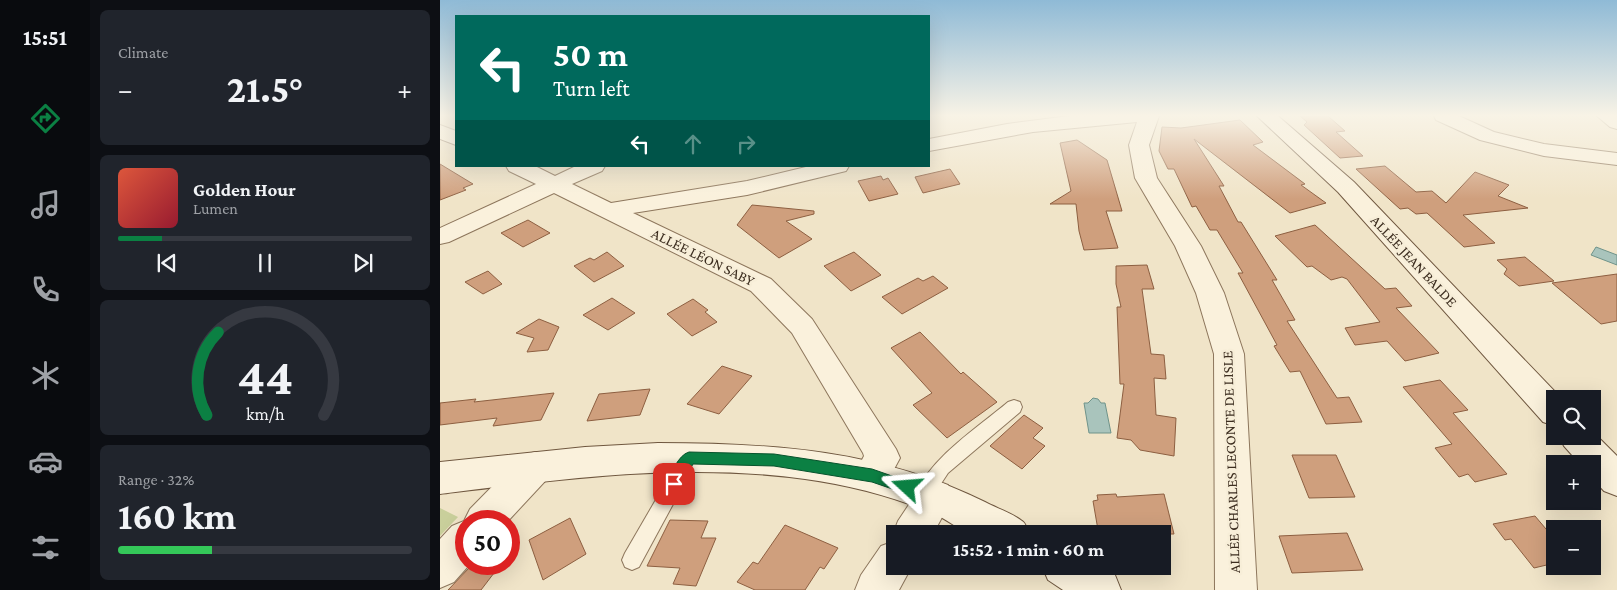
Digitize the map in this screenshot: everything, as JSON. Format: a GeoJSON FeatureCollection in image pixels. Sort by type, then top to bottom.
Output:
{"type":"FeatureCollection","features":[{"type":"Feature","properties":{"kind":"street","name":"ALLÉE CHARLES LECONTE DE LISLE"},"geometry":{"type":"LineString","coordinates":[[1140,144],[1146,178],[1188,246],[1210,292],[1229,354],[1236,590]]}},
{"type":"Feature","properties":{"kind":"street","name":"ALLÉE JEAN BALDE"},"geometry":{"type":"LineString","coordinates":[[1297,144],[1346,187],[1546,403]]}},
{"type":"Feature","properties":{"kind":"street"},"geometry":{"type":"LineString","coordinates":[[1518,144],[1544,150],[1617,159]]}},
{"type":"Feature","properties":{"kind":"street","name":"ALLÉE LÉON SABY"},"geometry":{"type":"LineString","coordinates":[[519,167],[762,285],[802,326],[879,449],[882,458],[872,475]]}},
{"type":"Feature","properties":{"kind":"street"},"geometry":{"type":"LineString","coordinates":[[440,237],[592,167]]}},
{"type":"Feature","properties":{"kind":"street"},"geometry":{"type":"LineString","coordinates":[[608,210],[748,188],[834,167]]}},
{"type":"Feature","properties":{"kind":"street"},"geometry":{"type":"LineString","coordinates":[[1584,445],[1617,480]]}},
{"type":"Feature","properties":{"kind":"street"},"geometry":{"type":"LineString","coordinates":[[440,478],[535,467],[651,458],[774,460],[872,475],[930,495],[995,525]]}},
{"type":"Feature","properties":{"kind":"street"},"geometry":{"type":"LineString","coordinates":[[494,510],[535,467]]}},
{"type":"Feature","properties":{"kind":"street"},"geometry":{"type":"LineString","coordinates":[[916,525],[930,495]]}},
{"type":"Feature","properties":{"kind":"street"},"geometry":{"type":"LineString","coordinates":[[440,568],[455,552]]}},
{"type":"Feature","properties":{"kind":"street"},"geometry":{"type":"LineString","coordinates":[[876,590],[886,574]]}},
{"type":"Feature","properties":{"kind":"street"},"geometry":{"type":"LineString","coordinates":[[1076,575],[1100,590]]}},
{"type":"Feature","properties":{"kind":"lane"},"geometry":{"type":"LineString","coordinates":[[930,495],[942,468],[1014,408]]}},
{"type":"Feature","properties":{"kind":"lane"},"geometry":{"type":"LineString","coordinates":[[632,560],[689,458]]}},
{"type":"Feature","properties":{"kind":"green space"},"geometry":{"type":"Polygon","coordinates":[[[440,508],[455,516],[455,520],[440,536],[440,508]]]}},
{"type":"Feature","properties":{"kind":"water"},"geometry":{"type":"Polygon","coordinates":[[[1596,247],[1617,255],[1617,265],[1591,255],[1596,247]]]}},
{"type":"Feature","properties":{"kind":"water"},"geometry":{"type":"Polygon","coordinates":[[[1093,398],[1098,399],[1101,403],[1105,403],[1111,433],[1089,433],[1084,403],[1088,403],[1093,398]]]}},
{"type":"Feature","properties":{"kind":"building"},"geometry":{"type":"Polygon","coordinates":[[[1060,144],[1082,144],[1107,160],[1122,211],[1106,211],[1118,248],[1084,250],[1079,231],[1076,204],[1050,204],[1071,191],[1060,144]]]}},
{"type":"Feature","properties":{"kind":"building"},"geometry":{"type":"Polygon","coordinates":[[[1160,144],[1197,144],[1224,186],[1219,186],[1238,222],[1241,222],[1277,280],[1272,280],[1295,320],[1287,321],[1337,398],[1349,397],[1362,422],[1326,424],[1300,371],[1290,372],[1274,346],[1277,345],[1238,273],[1243,273],[1217,230],[1210,230],[1196,206],[1192,207],[1174,169],[1168,169],[1159,151],[1160,144]]]}},
{"type":"Feature","properties":{"kind":"building"},"geometry":{"type":"Polygon","coordinates":[[[1200,144],[1258,144],[1253,145],[1305,184],[1301,185],[1326,203],[1290,213],[1200,144]]]}},
{"type":"Feature","properties":{"kind":"building"},"geometry":{"type":"Polygon","coordinates":[[[1324,144],[1349,144],[1363,156],[1340,158],[1324,144]]]}},
{"type":"Feature","properties":{"kind":"building"},"geometry":{"type":"Polygon","coordinates":[[[440,164],[473,184],[463,188],[466,190],[440,200],[440,164]]]}},
{"type":"Feature","properties":{"kind":"building"},"geometry":{"type":"Polygon","coordinates":[[[1385,166],[1416,192],[1432,191],[1446,203],[1475,172],[1509,185],[1498,196],[1528,208],[1463,215],[1495,243],[1464,247],[1427,213],[1416,214],[1408,208],[1400,209],[1356,169],[1385,166]]]}},
{"type":"Feature","properties":{"kind":"building"},"geometry":{"type":"Polygon","coordinates":[[[950,169],[960,184],[923,193],[915,177],[950,169]]]}},
{"type":"Feature","properties":{"kind":"building"},"geometry":{"type":"Polygon","coordinates":[[[881,176],[883,180],[888,178],[898,194],[869,201],[858,181],[881,176]]]}},
{"type":"Feature","properties":{"kind":"building"},"geometry":{"type":"Polygon","coordinates":[[[752,205],[814,211],[814,214],[786,221],[812,239],[779,258],[737,225],[752,205]]]}},
{"type":"Feature","properties":{"kind":"building"},"geometry":{"type":"Polygon","coordinates":[[[528,220],[550,233],[523,247],[501,233],[528,220]]]}},
{"type":"Feature","properties":{"kind":"building"},"geometry":{"type":"Polygon","coordinates":[[[1315,225],[1385,289],[1396,288],[1412,306],[1396,308],[1439,353],[1405,361],[1387,341],[1355,345],[1345,328],[1380,322],[1347,279],[1342,277],[1331,280],[1312,266],[1307,267],[1275,236],[1315,225]]]}},
{"type":"Feature","properties":{"kind":"building"},"geometry":{"type":"Polygon","coordinates":[[[607,252],[624,266],[594,282],[574,266],[590,258],[594,260],[607,252]]]}},
{"type":"Feature","properties":{"kind":"building"},"geometry":{"type":"Polygon","coordinates":[[[854,252],[881,275],[851,291],[824,266],[854,252]]]}},
{"type":"Feature","properties":{"kind":"building"},"geometry":{"type":"Polygon","coordinates":[[[1525,257],[1554,281],[1519,286],[1504,274],[1507,269],[1497,260],[1525,257]]]}},
{"type":"Feature","properties":{"kind":"building"},"geometry":{"type":"Polygon","coordinates":[[[1147,265],[1154,289],[1142,289],[1151,354],[1164,355],[1166,379],[1154,378],[1156,415],[1176,418],[1174,456],[1140,450],[1131,440],[1117,438],[1124,384],[1120,384],[1117,307],[1121,307],[1116,284],[1116,266],[1147,265]]]}},
{"type":"Feature","properties":{"kind":"building"},"geometry":{"type":"Polygon","coordinates":[[[488,271],[502,284],[483,294],[465,282],[488,271]]]}},
{"type":"Feature","properties":{"kind":"building"},"geometry":{"type":"Polygon","coordinates":[[[1617,274],[1617,321],[1601,324],[1552,283],[1617,274]]]}},
{"type":"Feature","properties":{"kind":"building"},"geometry":{"type":"Polygon","coordinates":[[[933,276],[948,288],[902,314],[882,297],[918,278],[923,281],[933,276]]]}},
{"type":"Feature","properties":{"kind":"building"},"geometry":{"type":"Polygon","coordinates":[[[612,298],[635,313],[608,330],[583,315],[612,298]]]}},
{"type":"Feature","properties":{"kind":"building"},"geometry":{"type":"Polygon","coordinates":[[[693,299],[708,310],[705,312],[717,322],[692,336],[667,314],[693,299]]]}},
{"type":"Feature","properties":{"kind":"building"},"geometry":{"type":"Polygon","coordinates":[[[539,319],[559,327],[548,350],[527,352],[534,338],[516,333],[539,319]]]}},
{"type":"Feature","properties":{"kind":"building"},"geometry":{"type":"Polygon","coordinates":[[[920,332],[961,374],[963,372],[997,402],[947,438],[913,405],[932,393],[891,348],[920,332]]]}},
{"type":"Feature","properties":{"kind":"building"},"geometry":{"type":"Polygon","coordinates":[[[722,366],[752,376],[719,414],[687,404],[722,366]]]}},
{"type":"Feature","properties":{"kind":"building"},"geometry":{"type":"Polygon","coordinates":[[[1440,380],[1468,410],[1453,413],[1507,474],[1475,482],[1468,474],[1459,477],[1435,448],[1452,444],[1403,387],[1440,380]]]}},
{"type":"Feature","properties":{"kind":"building"},"geometry":{"type":"Polygon","coordinates":[[[650,389],[640,415],[587,421],[599,394],[650,389]]]}},
{"type":"Feature","properties":{"kind":"building"},"geometry":{"type":"Polygon","coordinates":[[[554,393],[541,420],[493,426],[497,418],[440,425],[440,403],[476,399],[474,402],[554,393]]]}},
{"type":"Feature","properties":{"kind":"building"},"geometry":{"type":"Polygon","coordinates":[[[1024,415],[1043,428],[1033,438],[1045,446],[1022,469],[990,446],[1024,415]]]}},
{"type":"Feature","properties":{"kind":"building"},"geometry":{"type":"Polygon","coordinates":[[[1292,455],[1336,455],[1355,497],[1309,498],[1292,455]]]}},
{"type":"Feature","properties":{"kind":"building"},"geometry":{"type":"Polygon","coordinates":[[[1116,494],[1117,497],[1164,494],[1174,534],[1171,534],[1171,525],[1097,525],[1093,501],[1098,500],[1097,495],[1116,494]]]}},
{"type":"Feature","properties":{"kind":"building"},"geometry":{"type":"Polygon","coordinates":[[[1535,516],[1546,529],[1546,565],[1534,568],[1511,539],[1505,540],[1493,524],[1535,516]]]}},
{"type":"Feature","properties":{"kind":"building"},"geometry":{"type":"Polygon","coordinates":[[[570,518],[586,554],[543,580],[529,540],[570,518]]]}},
{"type":"Feature","properties":{"kind":"building"},"geometry":{"type":"Polygon","coordinates":[[[670,520],[708,521],[701,538],[716,538],[696,586],[673,584],[680,568],[647,566],[670,520]]]}},
{"type":"Feature","properties":{"kind":"building"},"geometry":{"type":"Polygon","coordinates":[[[785,525],[838,548],[824,569],[820,567],[805,590],[755,590],[737,582],[753,562],[758,564],[785,525]]]}},
{"type":"Feature","properties":{"kind":"building"},"geometry":{"type":"Polygon","coordinates":[[[1347,533],[1363,570],[1292,573],[1279,536],[1347,533]]]}},
{"type":"Feature","properties":{"kind":"building"},"geometry":{"type":"Polygon","coordinates":[[[462,575],[492,575],[481,590],[448,590],[462,575]]]}},
{"type":"Feature","properties":{"kind":"route"},"geometry":{"type":"LineString","coordinates":[[674,484],[689,458],[774,460],[872,475],[907,487]]}}]}
